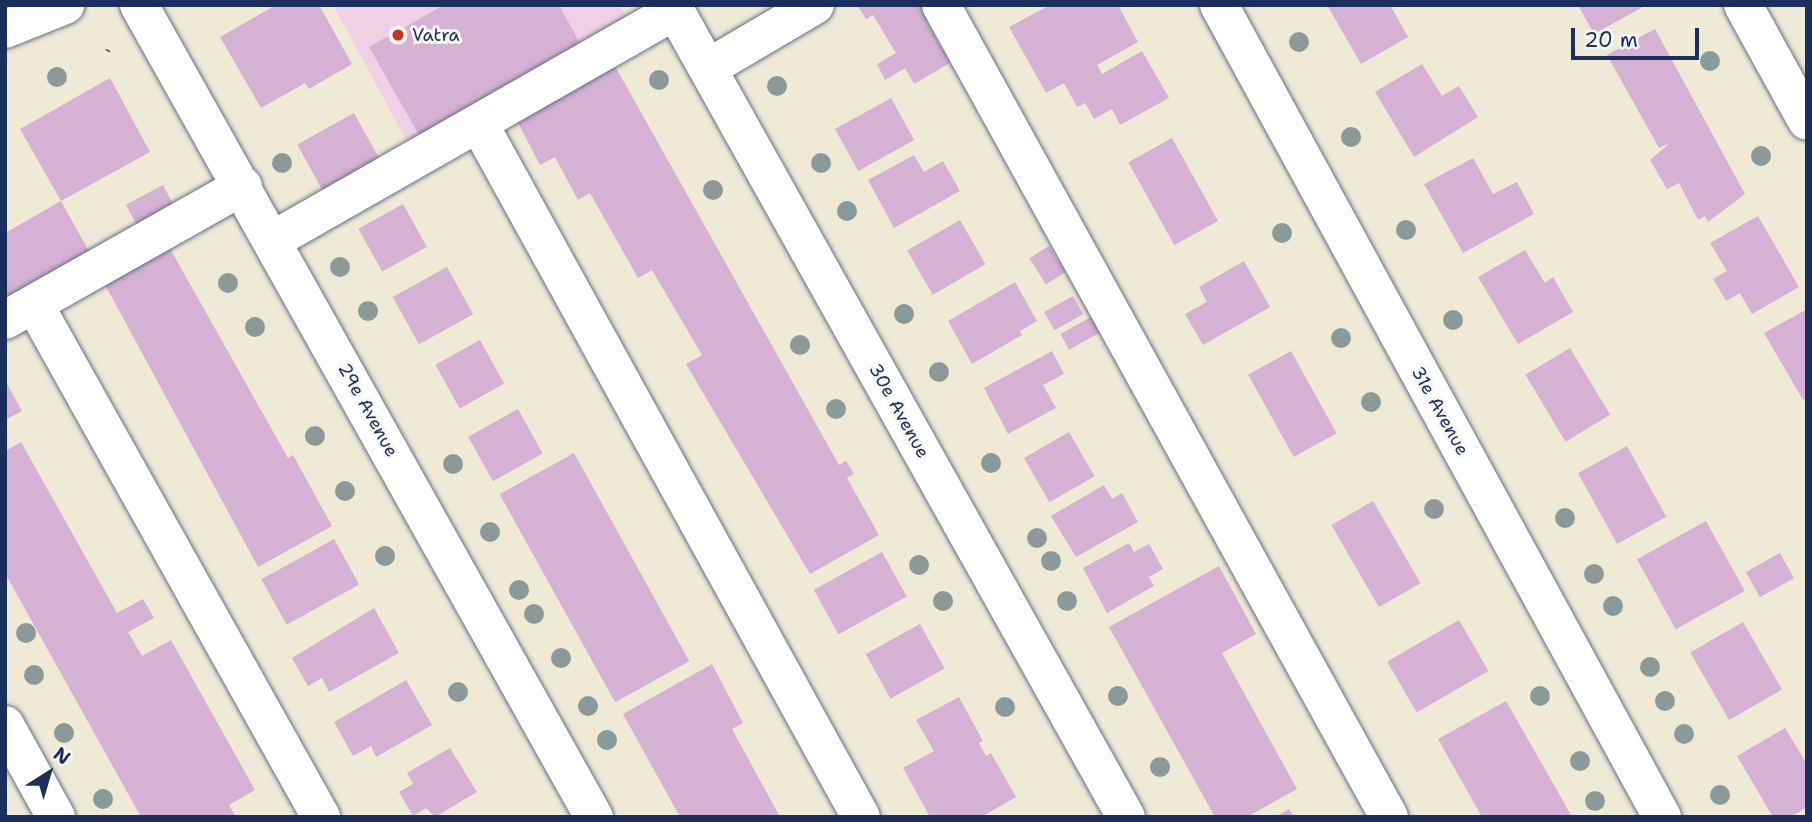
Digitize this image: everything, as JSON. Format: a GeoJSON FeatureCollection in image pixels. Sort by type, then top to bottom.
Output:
{"type":"FeatureCollection","features":[{"type":"Feature","properties":{"kind":"street"},"geometry":{"type":"LineString","coordinates":[[5,29],[65,5]]}},
{"type":"Feature","properties":{"kind":"street","name":"29e Avenue"},"geometry":{"type":"LineString","coordinates":[[139,5],[243,186],[594,817]]}},
{"type":"Feature","properties":{"kind":"street"},"geometry":{"type":"LineString","coordinates":[[708,68],[815,5]]}},
{"type":"Feature","properties":{"kind":"street"},"geometry":{"type":"LineString","coordinates":[[941,5],[1389,817]]}},
{"type":"Feature","properties":{"kind":"street","name":"31e Avenue"},"geometry":{"type":"LineString","coordinates":[[1219,5],[1662,817]]}},
{"type":"Feature","properties":{"kind":"street"},"geometry":{"type":"LineString","coordinates":[[1743,5],[1807,121]]}},
{"type":"Feature","properties":{"kind":"street"},"geometry":{"type":"LineString","coordinates":[[273,240],[479,124],[674,8]]}},
{"type":"Feature","properties":{"kind":"street","name":"30e Avenue"},"geometry":{"type":"LineString","coordinates":[[674,8],[1126,817]]}},
{"type":"Feature","properties":{"kind":"street"},"geometry":{"type":"LineString","coordinates":[[479,124],[861,817]]}},
{"type":"Feature","properties":{"kind":"street"},"geometry":{"type":"LineString","coordinates":[[243,186],[20,312],[321,817]]}},
{"type":"Feature","properties":{"kind":"street"},"geometry":{"type":"LineString","coordinates":[[5,725],[56,817]]}},
{"type":"Feature","properties":{"kind":"shaded area"},"geometry":{"type":"Polygon","coordinates":[[[333,5],[620,5],[632,26],[411,149],[333,5]]]}},
{"type":"Feature","properties":{"kind":"building"},"geometry":{"type":"Polygon","coordinates":[[[276,5],[319,5],[352,64],[309,89],[305,83],[261,108],[220,37],[276,5]]]}},
{"type":"Feature","properties":{"kind":"building"},"geometry":{"type":"Polygon","coordinates":[[[444,5],[559,5],[582,47],[420,137],[369,47],[444,5]]]}},
{"type":"Feature","properties":{"kind":"building"},"geometry":{"type":"Polygon","coordinates":[[[857,5],[924,5],[932,18],[926,21],[950,63],[914,84],[905,68],[885,80],[877,64],[896,53],[873,15],[866,19],[857,5]]]}},
{"type":"Feature","properties":{"kind":"building"},"geometry":{"type":"Polygon","coordinates":[[[1050,5],[1118,5],[1138,42],[1097,65],[1102,74],[1142,51],[1169,98],[1120,125],[1112,109],[1094,119],[1085,103],[1077,107],[1064,83],[1046,93],[1009,27],[1050,5]]]}},
{"type":"Feature","properties":{"kind":"building"},"geometry":{"type":"Polygon","coordinates":[[[1327,5],[1390,5],[1408,37],[1361,64],[1327,5]]]}},
{"type":"Feature","properties":{"kind":"building"},"geometry":{"type":"Polygon","coordinates":[[[1578,5],[1642,5],[1643,7],[1594,34],[1578,5]]]}},
{"type":"Feature","properties":{"kind":"building"},"geometry":{"type":"Polygon","coordinates":[[[1655,29],[1745,194],[1708,222],[1705,216],[1698,220],[1679,183],[1667,189],[1650,160],[1670,143],[1659,148],[1607,55],[1655,29]]]}},
{"type":"Feature","properties":{"kind":"building"},"geometry":{"type":"Polygon","coordinates":[[[1422,64],[1442,96],[1459,86],[1478,117],[1414,157],[1375,92],[1422,64]]]}},
{"type":"Feature","properties":{"kind":"building"},"geometry":{"type":"Polygon","coordinates":[[[615,66],[839,465],[846,461],[854,474],[847,478],[879,535],[810,574],[686,364],[702,355],[652,270],[638,278],[590,193],[578,200],[555,157],[540,165],[517,121],[615,66]]]}},
{"type":"Feature","properties":{"kind":"building"},"geometry":{"type":"Polygon","coordinates":[[[110,78],[150,152],[61,201],[20,129],[110,78]]]}},
{"type":"Feature","properties":{"kind":"building"},"geometry":{"type":"Polygon","coordinates":[[[891,98],[914,140],[858,171],[835,129],[891,98]]]}},
{"type":"Feature","properties":{"kind":"building"},"geometry":{"type":"Polygon","coordinates":[[[354,113],[383,165],[326,197],[297,145],[354,113]]]}},
{"type":"Feature","properties":{"kind":"building"},"geometry":{"type":"Polygon","coordinates":[[[1172,138],[1218,221],[1174,245],[1128,162],[1172,138]]]}},
{"type":"Feature","properties":{"kind":"building"},"geometry":{"type":"Polygon","coordinates":[[[914,155],[924,172],[943,161],[960,191],[894,228],[868,180],[914,155]]]}},
{"type":"Feature","properties":{"kind":"building"},"geometry":{"type":"Polygon","coordinates":[[[1473,158],[1493,194],[1517,182],[1534,214],[1463,253],[1424,184],[1473,158]]]}},
{"type":"Feature","properties":{"kind":"building"},"geometry":{"type":"Polygon","coordinates":[[[163,185],[175,208],[138,228],[126,205],[163,185]]]}},
{"type":"Feature","properties":{"kind":"building"},"geometry":{"type":"Polygon","coordinates":[[[61,201],[91,255],[5,303],[5,233],[61,201]]]}},
{"type":"Feature","properties":{"kind":"building"},"geometry":{"type":"Polygon","coordinates":[[[403,204],[427,247],[382,272],[358,229],[403,204]]]}},
{"type":"Feature","properties":{"kind":"building"},"geometry":{"type":"Polygon","coordinates":[[[1758,216],[1799,287],[1752,314],[1740,293],[1726,301],[1713,279],[1727,271],[1710,243],[1758,216]]]}},
{"type":"Feature","properties":{"kind":"building"},"geometry":{"type":"Polygon","coordinates":[[[960,220],[986,264],[933,295],[907,250],[960,220]]]}},
{"type":"Feature","properties":{"kind":"building"},"geometry":{"type":"Polygon","coordinates":[[[168,245],[288,458],[293,455],[332,526],[258,567],[103,281],[168,245]]]}},
{"type":"Feature","properties":{"kind":"building"},"geometry":{"type":"Polygon","coordinates":[[[1049,246],[1065,272],[1046,284],[1029,258],[1049,246]]]}},
{"type":"Feature","properties":{"kind":"building"},"geometry":{"type":"Polygon","coordinates":[[[1525,250],[1545,283],[1553,277],[1573,312],[1518,344],[1478,277],[1525,250]]]}},
{"type":"Feature","properties":{"kind":"building"},"geometry":{"type":"Polygon","coordinates":[[[1244,261],[1270,307],[1203,345],[1185,314],[1207,302],[1199,287],[1244,261]]]}},
{"type":"Feature","properties":{"kind":"building"},"geometry":{"type":"Polygon","coordinates":[[[447,267],[473,314],[419,344],[393,297],[447,267]]]}},
{"type":"Feature","properties":{"kind":"building"},"geometry":{"type":"Polygon","coordinates":[[[1015,282],[1037,321],[1020,331],[1022,335],[972,364],[948,321],[1015,282]]]}},
{"type":"Feature","properties":{"kind":"building"},"geometry":{"type":"Polygon","coordinates":[[[1073,296],[1083,314],[1054,330],[1044,312],[1073,296]]]}},
{"type":"Feature","properties":{"kind":"building"},"geometry":{"type":"Polygon","coordinates":[[[1807,309],[1807,398],[1803,400],[1764,333],[1807,309]]]}},
{"type":"Feature","properties":{"kind":"building"},"geometry":{"type":"Polygon","coordinates":[[[1091,317],[1100,333],[1069,350],[1060,334],[1091,317]]]}},
{"type":"Feature","properties":{"kind":"building"},"geometry":{"type":"Polygon","coordinates":[[[480,340],[504,384],[460,408],[435,365],[480,340]]]}},
{"type":"Feature","properties":{"kind":"building"},"geometry":{"type":"Polygon","coordinates":[[[1570,348],[1610,415],[1566,442],[1525,375],[1570,348]]]}},
{"type":"Feature","properties":{"kind":"building"},"geometry":{"type":"Polygon","coordinates":[[[1052,351],[1064,374],[1043,385],[1056,408],[1008,434],[984,388],[1052,351]]]}},
{"type":"Feature","properties":{"kind":"building"},"geometry":{"type":"Polygon","coordinates":[[[1291,351],[1337,433],[1294,457],[1248,375],[1291,351]]]}},
{"type":"Feature","properties":{"kind":"building"},"geometry":{"type":"Polygon","coordinates":[[[5,380],[22,411],[5,420],[5,380]]]}},
{"type":"Feature","properties":{"kind":"building"},"geometry":{"type":"Polygon","coordinates":[[[518,409],[543,454],[493,481],[468,437],[518,409]]]}},
{"type":"Feature","properties":{"kind":"building"},"geometry":{"type":"Polygon","coordinates":[[[1069,432],[1094,476],[1049,502],[1024,458],[1069,432]]]}},
{"type":"Feature","properties":{"kind":"building"},"geometry":{"type":"Polygon","coordinates":[[[21,442],[117,613],[143,599],[154,618],[128,632],[142,656],[171,640],[255,790],[229,805],[236,817],[141,817],[5,573],[5,451],[21,442]]]}},
{"type":"Feature","properties":{"kind":"building"},"geometry":{"type":"Polygon","coordinates":[[[1627,446],[1666,517],[1617,544],[1578,473],[1627,446]]]}},
{"type":"Feature","properties":{"kind":"building"},"geometry":{"type":"Polygon","coordinates":[[[574,453],[689,661],[615,702],[500,494],[574,453]]]}},
{"type":"Feature","properties":{"kind":"building"},"geometry":{"type":"Polygon","coordinates":[[[1104,485],[1112,499],[1122,493],[1138,522],[1076,557],[1051,516],[1104,485]]]}},
{"type":"Feature","properties":{"kind":"building"},"geometry":{"type":"Polygon","coordinates":[[[1373,501],[1420,583],[1379,607],[1331,525],[1373,501]]]}},
{"type":"Feature","properties":{"kind":"building"},"geometry":{"type":"Polygon","coordinates":[[[1706,521],[1745,591],[1676,629],[1637,559],[1706,521]]]}},
{"type":"Feature","properties":{"kind":"building"},"geometry":{"type":"Polygon","coordinates":[[[334,539],[359,584],[287,625],[261,579],[334,539]]]}},
{"type":"Feature","properties":{"kind":"building"},"geometry":{"type":"Polygon","coordinates":[[[1129,543],[1134,552],[1149,544],[1163,569],[1149,577],[1154,586],[1107,613],[1083,568],[1129,543]]]}},
{"type":"Feature","properties":{"kind":"building"},"geometry":{"type":"Polygon","coordinates":[[[882,552],[907,597],[839,634],[814,590],[882,552]]]}},
{"type":"Feature","properties":{"kind":"building"},"geometry":{"type":"Polygon","coordinates":[[[1780,553],[1794,578],[1760,597],[1746,572],[1780,553]]]}},
{"type":"Feature","properties":{"kind":"building"},"geometry":{"type":"Polygon","coordinates":[[[1219,566],[1256,634],[1222,653],[1297,789],[1247,817],[1215,817],[1109,627],[1219,566]]]}},
{"type":"Feature","properties":{"kind":"building"},"geometry":{"type":"Polygon","coordinates":[[[374,608],[399,653],[329,692],[322,678],[308,686],[292,658],[374,608]]]}},
{"type":"Feature","properties":{"kind":"building"},"geometry":{"type":"Polygon","coordinates":[[[1459,620],[1488,671],[1417,713],[1387,662],[1459,620]]]}},
{"type":"Feature","properties":{"kind":"building"},"geometry":{"type":"Polygon","coordinates":[[[1743,622],[1782,690],[1729,720],[1690,652],[1743,622]]]}},
{"type":"Feature","properties":{"kind":"building"},"geometry":{"type":"Polygon","coordinates":[[[920,624],[945,669],[890,699],[866,654],[920,624]]]}},
{"type":"Feature","properties":{"kind":"building"},"geometry":{"type":"Polygon","coordinates":[[[712,664],[743,723],[732,729],[780,817],[680,817],[623,714],[712,664]]]}},
{"type":"Feature","properties":{"kind":"building"},"geometry":{"type":"Polygon","coordinates":[[[406,680],[432,725],[376,757],[371,746],[353,756],[334,722],[406,680]]]}},
{"type":"Feature","properties":{"kind":"building"},"geometry":{"type":"Polygon","coordinates":[[[959,697],[983,741],[979,743],[986,756],[991,753],[1016,797],[981,817],[930,817],[903,768],[934,751],[916,720],[959,697]]]}},
{"type":"Feature","properties":{"kind":"building"},"geometry":{"type":"Polygon","coordinates":[[[1506,701],[1572,817],[1482,817],[1438,739],[1506,701]]]}},
{"type":"Feature","properties":{"kind":"building"},"geometry":{"type":"Polygon","coordinates":[[[1785,728],[1807,764],[1807,807],[1791,817],[1773,817],[1737,756],[1785,728]]]}},
{"type":"Feature","properties":{"kind":"building"},"geometry":{"type":"Polygon","coordinates":[[[450,748],[477,792],[435,817],[426,808],[413,816],[399,792],[413,784],[407,773],[450,748]]]}},
{"type":"Feature","properties":{"kind":"building"},"geometry":{"type":"Polygon","coordinates":[[[1289,809],[1294,817],[1275,817],[1289,809]]]}},
{"type":"Feature","properties":{"kind":"place","name":"Vatra"},"geometry":{"type":"Point","coordinates":[398,35]}}]}
